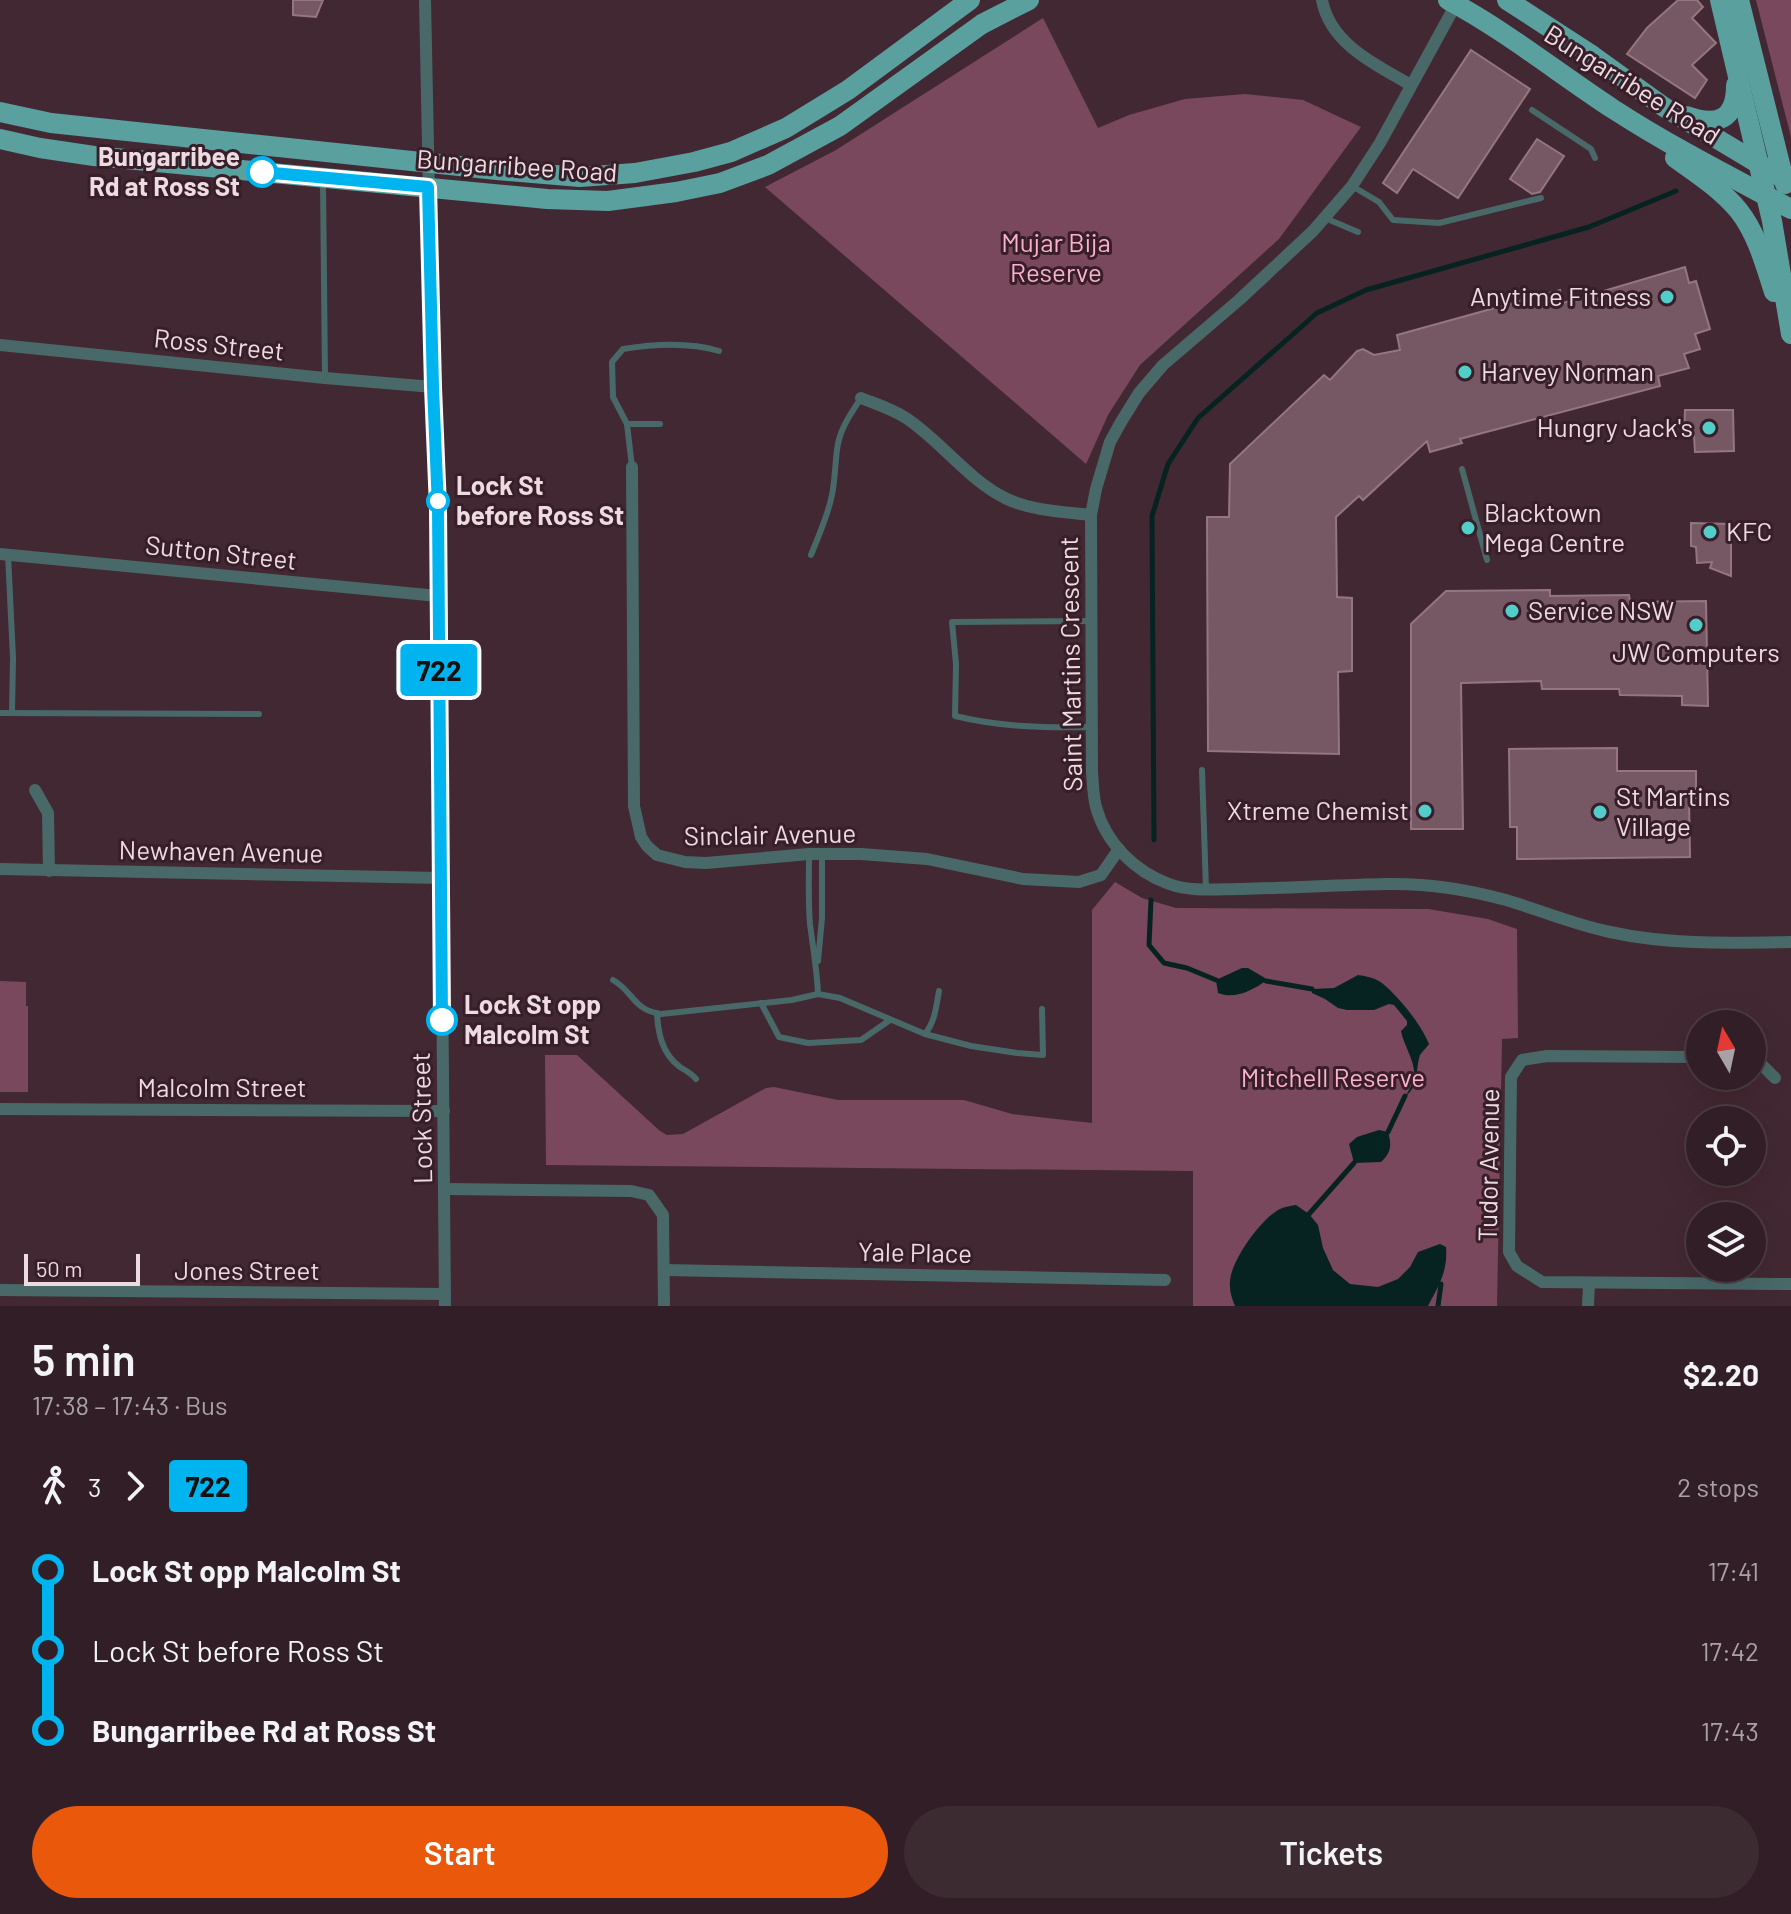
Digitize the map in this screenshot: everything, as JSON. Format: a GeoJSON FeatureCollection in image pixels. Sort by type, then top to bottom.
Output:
{"type":"FeatureCollection","features":[{"type":"Feature","properties":{"kind":"main road","name":"Bungarribee Road"},"geometry":{"type":"LineString","coordinates":[[0,112],[51,123],[580,177],[635,173],[731,152],[786,128],[848,90],[970,0]]}},
{"type":"Feature","properties":{"kind":"main road","name":"Bungarribee Road"},"geometry":{"type":"LineString","coordinates":[[0,139],[94,156],[547,199],[608,201],[720,183],[768,165],[840,126],[982,24],[1029,0]]}},
{"type":"Feature","properties":{"kind":"main road","name":"Bungarribee Road"},"geometry":{"type":"LineString","coordinates":[[1507,0],[1664,107],[1784,179]]}},
{"type":"Feature","properties":{"kind":"main road"},"geometry":{"type":"LineString","coordinates":[[1720,0],[1772,221],[1791,334]]}},
{"type":"Feature","properties":{"kind":"main road"},"geometry":{"type":"LineString","coordinates":[[1739,0],[1791,208]]}},
{"type":"Feature","properties":{"kind":"main road","name":"Bungarribee Road"},"geometry":{"type":"LineString","coordinates":[[1452,2],[1616,111],[1791,208]]}},
{"type":"Feature","properties":{"kind":"main road"},"geometry":{"type":"LineString","coordinates":[[1664,107],[1710,122],[1733,110],[1736,74],[1732,49]]}},
{"type":"Feature","properties":{"kind":"main road"},"geometry":{"type":"LineString","coordinates":[[1616,111],[1647,138],[1706,180],[1738,210],[1756,240],[1791,341]]}},
{"type":"Feature","properties":{"kind":"street","name":"Lock Street"},"geometry":{"type":"LineString","coordinates":[[425,0],[438,507],[445,1300]]}},
{"type":"Feature","properties":{"kind":"street"},"geometry":{"type":"LineString","coordinates":[[1322,0],[1337,34],[1358,53],[1411,85]]}},
{"type":"Feature","properties":{"kind":"street","name":"Saint Martins Crescent"},"geometry":{"type":"LineString","coordinates":[[1452,2],[1421,71],[1352,186],[1313,231],[1163,365],[1139,393],[1110,442],[1091,515],[1094,797],[1101,822],[1132,862],[1172,885],[1206,889],[1387,884],[1440,886],[1477,892],[1606,932],[1643,938],[1706,943],[1791,942]]}},
{"type":"Feature","properties":{"kind":"street","name":"Ross Street"},"geometry":{"type":"LineString","coordinates":[[0,345],[433,387]]}},
{"type":"Feature","properties":{"kind":"street"},"geometry":{"type":"LineString","coordinates":[[861,398],[884,406],[908,420],[1005,498],[1040,509],[1091,515]]}},
{"type":"Feature","properties":{"kind":"street","name":"Sinclair Avenue"},"geometry":{"type":"LineString","coordinates":[[632,467],[634,806],[641,837],[657,855],[706,863],[815,854],[927,859],[1023,879],[1079,882],[1101,875],[1119,849]]}},
{"type":"Feature","properties":{"kind":"street","name":"Sutton Street"},"geometry":{"type":"LineString","coordinates":[[4,554],[438,596]]}},
{"type":"Feature","properties":{"kind":"street"},"geometry":{"type":"LineString","coordinates":[[35,790],[48,813],[49,871]]}},
{"type":"Feature","properties":{"kind":"street","name":"Newhaven Avenue"},"geometry":{"type":"LineString","coordinates":[[0,869],[441,878]]}},
{"type":"Feature","properties":{"kind":"street","name":"Tudor Avenue"},"geometry":{"type":"LineString","coordinates":[[1686,1057],[1547,1056],[1522,1060],[1511,1077],[1509,1252],[1517,1266],[1542,1282],[1791,1284]]}},
{"type":"Feature","properties":{"kind":"street"},"geometry":{"type":"LineString","coordinates":[[1766,1069],[1775,1078]]}},
{"type":"Feature","properties":{"kind":"street","name":"Malcolm Street"},"geometry":{"type":"LineString","coordinates":[[0,1109],[444,1111]]}},
{"type":"Feature","properties":{"kind":"street"},"geometry":{"type":"LineString","coordinates":[[445,1189],[631,1191],[649,1195],[663,1215],[664,1306]]}},
{"type":"Feature","properties":{"kind":"street","name":"Yale Place"},"geometry":{"type":"LineString","coordinates":[[664,1270],[1165,1280]]}},
{"type":"Feature","properties":{"kind":"street"},"geometry":{"type":"LineString","coordinates":[[1588,1306],[1589,1283]]}},
{"type":"Feature","properties":{"kind":"street","name":"Jones Street"},"geometry":{"type":"LineString","coordinates":[[0,1290],[445,1300]]}},
{"type":"Feature","properties":{"kind":"lane"},"geometry":{"type":"LineString","coordinates":[[1532,110],[1591,149],[1595,158]]}},
{"type":"Feature","properties":{"kind":"lane"},"geometry":{"type":"LineString","coordinates":[[323,177],[325,378]]}},
{"type":"Feature","properties":{"kind":"lane"},"geometry":{"type":"LineString","coordinates":[[1352,186],[1379,202],[1393,220],[1439,223],[1541,198]]}},
{"type":"Feature","properties":{"kind":"lane"},"geometry":{"type":"LineString","coordinates":[[1324,218],[1358,232]]}},
{"type":"Feature","properties":{"kind":"lane"},"geometry":{"type":"LineString","coordinates":[[632,467],[627,424],[613,397],[612,362],[623,349],[641,346],[702,346],[719,351]]}},
{"type":"Feature","properties":{"kind":"lane"},"geometry":{"type":"LineString","coordinates":[[811,555],[832,495],[840,435],[861,398]]}},
{"type":"Feature","properties":{"kind":"lane"},"geometry":{"type":"LineString","coordinates":[[627,424],[660,424]]}},
{"type":"Feature","properties":{"kind":"lane"},"geometry":{"type":"LineString","coordinates":[[1462,469],[1487,560]]}},
{"type":"Feature","properties":{"kind":"lane"},"geometry":{"type":"LineString","coordinates":[[4,554],[13,658],[12,713]]}},
{"type":"Feature","properties":{"kind":"lane"},"geometry":{"type":"LineString","coordinates":[[1091,621],[952,622],[956,664],[955,716],[982,723],[1051,728],[1092,727]]}},
{"type":"Feature","properties":{"kind":"lane"},"geometry":{"type":"LineString","coordinates":[[0,713],[259,714]]}},
{"type":"Feature","properties":{"kind":"lane"},"geometry":{"type":"LineString","coordinates":[[1202,770],[1206,889]]}},
{"type":"Feature","properties":{"kind":"lane"},"geometry":{"type":"LineString","coordinates":[[815,854],[822,918],[817,964]]}},
{"type":"Feature","properties":{"kind":"lane"},"geometry":{"type":"LineString","coordinates":[[815,854],[810,921],[818,994]]}},
{"type":"Feature","properties":{"kind":"lane"},"geometry":{"type":"LineString","coordinates":[[613,980],[642,1008],[657,1013],[792,1000],[818,994],[840,998],[925,1034],[971,1046],[1043,1055],[1042,1009]]}},
{"type":"Feature","properties":{"kind":"lane"},"geometry":{"type":"LineString","coordinates":[[925,1034],[935,1015],[939,991]]}},
{"type":"Feature","properties":{"kind":"lane"},"geometry":{"type":"LineString","coordinates":[[761,1003],[779,1037],[795,1041],[824,1043],[861,1040],[890,1020]]}},
{"type":"Feature","properties":{"kind":"lane"},"geometry":{"type":"LineString","coordinates":[[657,1013],[659,1036],[668,1055],[696,1079]]}},
{"type":"Feature","properties":{"kind":"green space"},"geometry":{"type":"Polygon","coordinates":[[[1756,0],[1791,0],[1791,137],[1756,0]]]}},
{"type":"Feature","properties":{"kind":"green space","name":"Mujar Bija Reserve"},"geometry":{"type":"Polygon","coordinates":[[[1043,18],[1098,128],[1129,115],[1185,99],[1245,94],[1303,100],[1361,127],[1279,239],[1140,365],[1108,415],[1086,464],[765,187],[836,150],[1043,18]]]}},
{"type":"Feature","properties":{"kind":"green space","name":"Mitchell Reserve"},"geometry":{"type":"Polygon","coordinates":[[[1115,882],[1142,898],[1176,908],[1428,909],[1488,919],[1517,929],[1518,1038],[1502,1039],[1497,1306],[1193,1306],[1193,1171],[546,1165],[545,1055],[577,1055],[667,1135],[683,1134],[766,1088],[774,1087],[838,1100],[964,1100],[1012,1114],[1092,1123],[1092,910],[1115,882]]]}},
{"type":"Feature","properties":{"kind":"green space"},"geometry":{"type":"Polygon","coordinates":[[[0,981],[26,982],[28,1092],[0,1092],[0,981]]]}},
{"type":"Feature","properties":{"kind":"shaded area"},"geometry":{"type":"Polygon","coordinates":[[[1248,968],[1266,981],[1237,995],[1218,993],[1216,980],[1248,968]]]}},
{"type":"Feature","properties":{"kind":"shaded area"},"geometry":{"type":"Polygon","coordinates":[[[1358,975],[1382,983],[1415,1019],[1429,1044],[1420,1055],[1415,1082],[1406,1096],[1414,1072],[1401,1031],[1407,1021],[1394,1005],[1374,1010],[1347,1010],[1312,993],[1312,989],[1334,988],[1358,975]]]}},
{"type":"Feature","properties":{"kind":"shaded area"},"geometry":{"type":"Polygon","coordinates":[[[1379,1130],[1388,1132],[1390,1145],[1387,1155],[1381,1162],[1354,1163],[1349,1144],[1357,1137],[1379,1130]]]}},
{"type":"Feature","properties":{"kind":"shaded area"},"geometry":{"type":"Polygon","coordinates":[[[1296,1205],[1318,1225],[1323,1248],[1333,1270],[1350,1284],[1378,1287],[1398,1279],[1410,1267],[1418,1252],[1440,1244],[1446,1247],[1444,1271],[1428,1306],[1235,1306],[1230,1279],[1243,1249],[1271,1215],[1282,1208],[1296,1205]]]}},
{"type":"Feature","properties":{"kind":"building"},"geometry":{"type":"Polygon","coordinates":[[[293,0],[323,0],[316,17],[293,15],[293,0]]]}},
{"type":"Feature","properties":{"kind":"building"},"geometry":{"type":"Polygon","coordinates":[[[1678,0],[1697,0],[1703,7],[1692,18],[1716,43],[1692,65],[1707,80],[1695,98],[1627,54],[1647,28],[1678,0]]]}},
{"type":"Feature","properties":{"kind":"building"},"geometry":{"type":"Polygon","coordinates":[[[1471,50],[1530,89],[1458,198],[1413,169],[1397,193],[1383,183],[1471,50]]]}},
{"type":"Feature","properties":{"kind":"building"},"geometry":{"type":"Polygon","coordinates":[[[1537,139],[1564,156],[1540,192],[1532,194],[1510,179],[1537,139]]]}},
{"type":"Feature","properties":{"kind":"building"},"geometry":{"type":"Polygon","coordinates":[[[1685,267],[1689,283],[1696,281],[1710,329],[1695,334],[1700,349],[1684,354],[1689,368],[1658,376],[1660,386],[1460,439],[1462,443],[1430,452],[1427,441],[1363,500],[1359,496],[1336,517],[1337,597],[1352,598],[1352,671],[1338,672],[1339,754],[1208,751],[1207,517],[1229,517],[1230,464],[1324,375],[1330,380],[1357,351],[1363,349],[1374,355],[1400,350],[1397,335],[1560,290],[1563,303],[1685,267]]]}},
{"type":"Feature","properties":{"kind":"building","name":"Hungry Jack's"},"geometry":{"type":"Polygon","coordinates":[[[1685,410],[1733,410],[1734,451],[1695,452],[1694,435],[1684,436],[1685,410]]]}},
{"type":"Feature","properties":{"kind":"building"},"geometry":{"type":"Polygon","coordinates":[[[1691,523],[1731,524],[1731,576],[1710,568],[1712,562],[1697,563],[1696,547],[1691,546],[1691,523]]]}},
{"type":"Feature","properties":{"kind":"building"},"geometry":{"type":"Polygon","coordinates":[[[1550,590],[1550,596],[1629,595],[1630,602],[1706,601],[1708,706],[1682,705],[1682,696],[1620,695],[1619,689],[1542,689],[1541,681],[1461,683],[1463,829],[1411,829],[1411,624],[1446,591],[1550,590]]]}},
{"type":"Feature","properties":{"kind":"building","name":"St Martins Village"},"geometry":{"type":"Polygon","coordinates":[[[1617,748],[1617,771],[1696,771],[1696,798],[1689,798],[1690,857],[1517,859],[1517,827],[1510,827],[1509,749],[1617,748]]]}},
{"type":"Feature","properties":{"kind":"waterway"},"geometry":{"type":"LineString","coordinates":[[1154,840],[1152,516],[1168,464],[1198,418],[1317,313],[1366,290],[1589,227],[1676,191]]}},
{"type":"Feature","properties":{"kind":"waterway"},"geometry":{"type":"LineString","coordinates":[[1151,900],[1149,945],[1164,963],[1216,980]]}},
{"type":"Feature","properties":{"kind":"waterway"},"geometry":{"type":"LineString","coordinates":[[1266,981],[1312,989]]}},
{"type":"Feature","properties":{"kind":"waterway"},"geometry":{"type":"LineString","coordinates":[[1388,1132],[1405,1096]]}},
{"type":"Feature","properties":{"kind":"waterway"},"geometry":{"type":"LineString","coordinates":[[1309,1214],[1354,1163]]}},
{"type":"Feature","properties":{"kind":"waterway"},"geometry":{"type":"LineString","coordinates":[[1438,1306],[1441,1284]]}},
{"type":"Feature","properties":{"kind":"bus line","name":"722"},"geometry":{"type":"LineString","coordinates":[[262,172],[428,187],[438,507],[442,1020]]}},
{"type":"Feature","properties":{"kind":"place","name":"Bungarribee Rd at Ross St"},"geometry":{"type":"Point","coordinates":[262,172]}},
{"type":"Feature","properties":{"kind":"place","name":"Anytime Fitness"},"geometry":{"type":"Point","coordinates":[1667,297]}},
{"type":"Feature","properties":{"kind":"place","name":"Harvey Norman"},"geometry":{"type":"Point","coordinates":[1465,372]}},
{"type":"Feature","properties":{"kind":"place","name":"Hungry Jack's"},"geometry":{"type":"Point","coordinates":[1709,428]}},
{"type":"Feature","properties":{"kind":"place","name":"Lock St before Ross St"},"geometry":{"type":"Point","coordinates":[438,501]}},
{"type":"Feature","properties":{"kind":"place","name":"Blacktown Mega Centre"},"geometry":{"type":"Point","coordinates":[1468,528]}},
{"type":"Feature","properties":{"kind":"place","name":"KFC"},"geometry":{"type":"Point","coordinates":[1710,532]}},
{"type":"Feature","properties":{"kind":"place","name":"Service NSW"},"geometry":{"type":"Point","coordinates":[1512,611]}},
{"type":"Feature","properties":{"kind":"place","name":"JW Computers"},"geometry":{"type":"Point","coordinates":[1696,625]}},
{"type":"Feature","properties":{"kind":"place","name":"Xtreme Chemist"},"geometry":{"type":"Point","coordinates":[1425,811]}},
{"type":"Feature","properties":{"kind":"place","name":"St Martins Village"},"geometry":{"type":"Point","coordinates":[1600,812]}},
{"type":"Feature","properties":{"kind":"place","name":"Lock St opp Malcolm St"},"geometry":{"type":"Point","coordinates":[442,1020]}}]}
